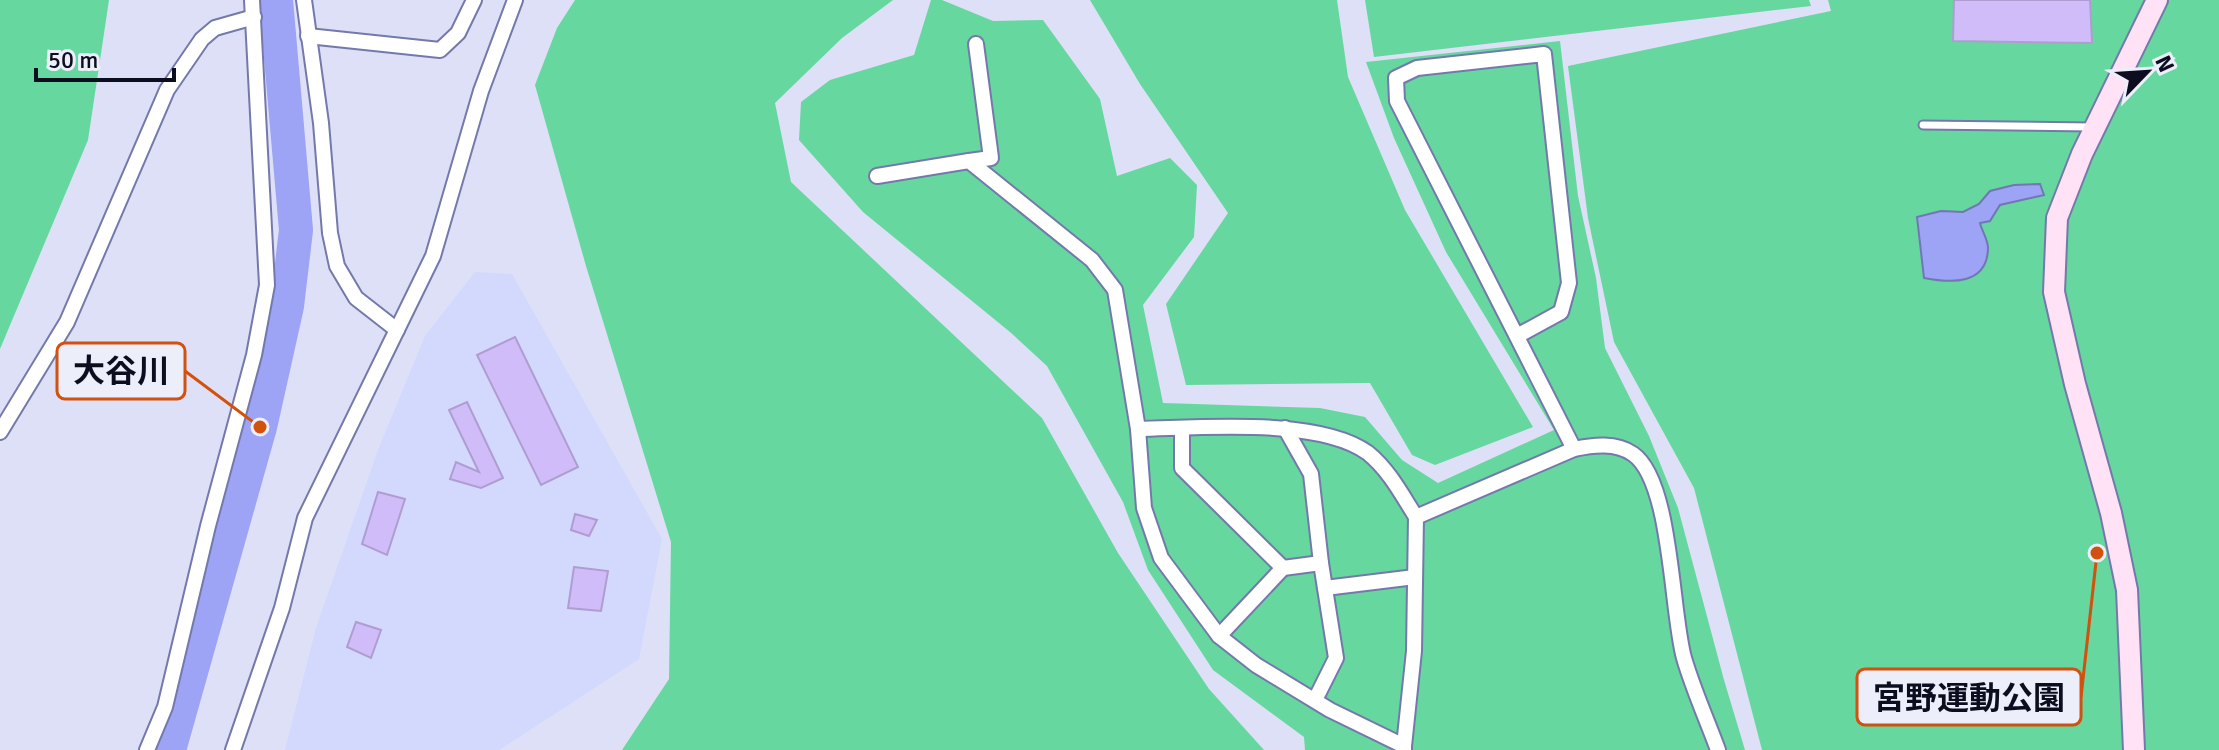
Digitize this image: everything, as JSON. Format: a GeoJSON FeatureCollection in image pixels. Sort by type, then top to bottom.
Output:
{"type":"FeatureCollection","features":[{"type":"Feature","properties":{"kind":"street"},"geometry":{"type":"LineString","coordinates":[[147,750],[165,707],[208,526],[254,355],[267,285],[252,0]]}},
{"type":"Feature","properties":{"kind":"street"},"geometry":{"type":"LineString","coordinates":[[304,0],[321,123],[330,233],[337,266],[356,298],[397,330]]}},
{"type":"Feature","properties":{"kind":"street"},"geometry":{"type":"LineString","coordinates":[[308,36],[440,50],[458,33],[474,0]]}},
{"type":"Feature","properties":{"kind":"street"},"geometry":{"type":"LineString","coordinates":[[233,750],[282,608],[305,518],[433,256],[481,91],[515,0]]}},
{"type":"Feature","properties":{"kind":"street"},"geometry":{"type":"LineString","coordinates":[[2134,750],[2127,590],[2111,513],[2075,384],[2054,292],[2057,218],[2095,127],[2157,0]]}},
{"type":"Feature","properties":{"kind":"street"},"geometry":{"type":"LineString","coordinates":[[0,432],[67,322],[167,90],[202,39],[215,28],[254,17]]}},
{"type":"Feature","properties":{"kind":"street"},"geometry":{"type":"LineString","coordinates":[[877,176],[991,158],[976,44]]}},
{"type":"Feature","properties":{"kind":"street"},"geometry":{"type":"LineString","coordinates":[[1517,336],[1561,312],[1569,283],[1544,54],[1417,68],[1396,78],[1397,101],[1574,449]]}},
{"type":"Feature","properties":{"kind":"street"},"geometry":{"type":"LineString","coordinates":[[969,161],[1092,260],[1115,290],[1138,429],[1144,508],[1161,558],[1219,636],[1256,665],[1404,748],[1414,651],[1416,517],[1388,473],[1367,452],[1328,434],[1285,428],[1138,429]]}},
{"type":"Feature","properties":{"kind":"street"},"geometry":{"type":"LineString","coordinates":[[1285,428],[1311,474],[1336,658],[1315,700]]}},
{"type":"Feature","properties":{"kind":"street"},"geometry":{"type":"LineString","coordinates":[[1182,429],[1182,468],[1283,568]]}},
{"type":"Feature","properties":{"kind":"street"},"geometry":{"type":"LineString","coordinates":[[1416,517],[1574,449],[1600,443],[1633,454],[1650,476],[1663,522],[1684,656],[1718,750]]}},
{"type":"Feature","properties":{"kind":"street"},"geometry":{"type":"LineString","coordinates":[[1219,636],[1283,568],[1321,563]]}},
{"type":"Feature","properties":{"kind":"street"},"geometry":{"type":"LineString","coordinates":[[1325,588],[1415,577]]}},
{"type":"Feature","properties":{"kind":"lane"},"geometry":{"type":"LineString","coordinates":[[1923,125],[2095,127]]}},
{"type":"Feature","properties":{"kind":"shaded area"},"geometry":{"type":"Polygon","coordinates":[[[475,272],[512,274],[662,539],[639,659],[499,750],[285,750],[316,628],[378,450],[425,336],[475,272]]]}},
{"type":"Feature","properties":{"kind":"green space"},"geometry":{"type":"Polygon","coordinates":[[[0,0],[109,0],[88,140],[0,349],[0,0]]]}},
{"type":"Feature","properties":{"kind":"green space"},"geometry":{"type":"Polygon","coordinates":[[[575,0],[893,0],[842,38],[775,103],[791,182],[1042,418],[1118,553],[1209,689],[1264,750],[622,750],[669,679],[671,542],[586,266],[535,85],[557,28],[575,0]]]}},
{"type":"Feature","properties":{"kind":"green space"},"geometry":{"type":"Polygon","coordinates":[[[931,0],[942,0],[993,21],[1043,20],[1100,99],[1117,176],[1170,158],[1197,185],[1194,237],[1143,305],[1163,403],[1320,408],[1365,417],[1402,460],[1438,483],[1554,430],[1446,252],[1394,138],[1366,62],[1560,41],[1578,196],[1596,278],[1605,348],[1649,436],[1678,508],[1745,750],[1305,750],[1304,737],[1213,670],[1148,570],[1123,502],[1047,366],[863,212],[799,140],[801,102],[830,80],[914,55],[931,0]]]}},
{"type":"Feature","properties":{"kind":"green space"},"geometry":{"type":"Polygon","coordinates":[[[1090,0],[1337,0],[1348,77],[1405,210],[1533,427],[1435,465],[1412,455],[1370,383],[1186,385],[1166,304],[1228,213],[1140,84],[1090,0]]]}},
{"type":"Feature","properties":{"kind":"green space"},"geometry":{"type":"Polygon","coordinates":[[[1365,0],[1809,0],[1811,6],[1374,57],[1365,0]]]}},
{"type":"Feature","properties":{"kind":"green space"},"geometry":{"type":"Polygon","coordinates":[[[1828,0],[2219,0],[2219,750],[1762,750],[1694,488],[1614,342],[1588,218],[1568,66],[1831,11],[1828,0]]]}},
{"type":"Feature","properties":{"kind":"water"},"geometry":{"type":"Polygon","coordinates":[[[2040,184],[2044,195],[2000,205],[1990,221],[1980,223],[1988,247],[1982,269],[1975,275],[1956,281],[1924,278],[1917,217],[1941,211],[1963,212],[1979,204],[1990,191],[2014,185],[2040,184]]]}},
{"type":"Feature","properties":{"kind":"building"},"geometry":{"type":"Polygon","coordinates":[[[1954,0],[2090,0],[2092,43],[1953,41],[1954,0]]]}},
{"type":"Feature","properties":{"kind":"building"},"geometry":{"type":"Polygon","coordinates":[[[515,337],[578,467],[541,485],[477,355],[515,337]]]}},
{"type":"Feature","properties":{"kind":"building"},"geometry":{"type":"Polygon","coordinates":[[[467,402],[503,478],[481,488],[450,479],[456,462],[479,472],[449,410],[467,402]]]}},
{"type":"Feature","properties":{"kind":"building"},"geometry":{"type":"Polygon","coordinates":[[[378,492],[405,499],[387,555],[362,544],[378,492]]]}},
{"type":"Feature","properties":{"kind":"building"},"geometry":{"type":"Polygon","coordinates":[[[575,514],[597,520],[589,536],[571,530],[575,514]]]}},
{"type":"Feature","properties":{"kind":"building"},"geometry":{"type":"Polygon","coordinates":[[[574,567],[608,571],[601,611],[568,608],[574,567]]]}},
{"type":"Feature","properties":{"kind":"building"},"geometry":{"type":"Polygon","coordinates":[[[356,622],[381,630],[371,658],[347,647],[356,622]]]}},
{"type":"Feature","properties":{"kind":"waterway"},"geometry":{"type":"LineString","coordinates":[[169,750],[260,427],[287,306],[296,230],[276,0]]}},
{"type":"Feature","properties":{"kind":"place","name":"大谷川"},"geometry":{"type":"Point","coordinates":[260,427]}},
{"type":"Feature","properties":{"kind":"place","name":"宮野運動公園"},"geometry":{"type":"Point","coordinates":[2097,553]}}]}
